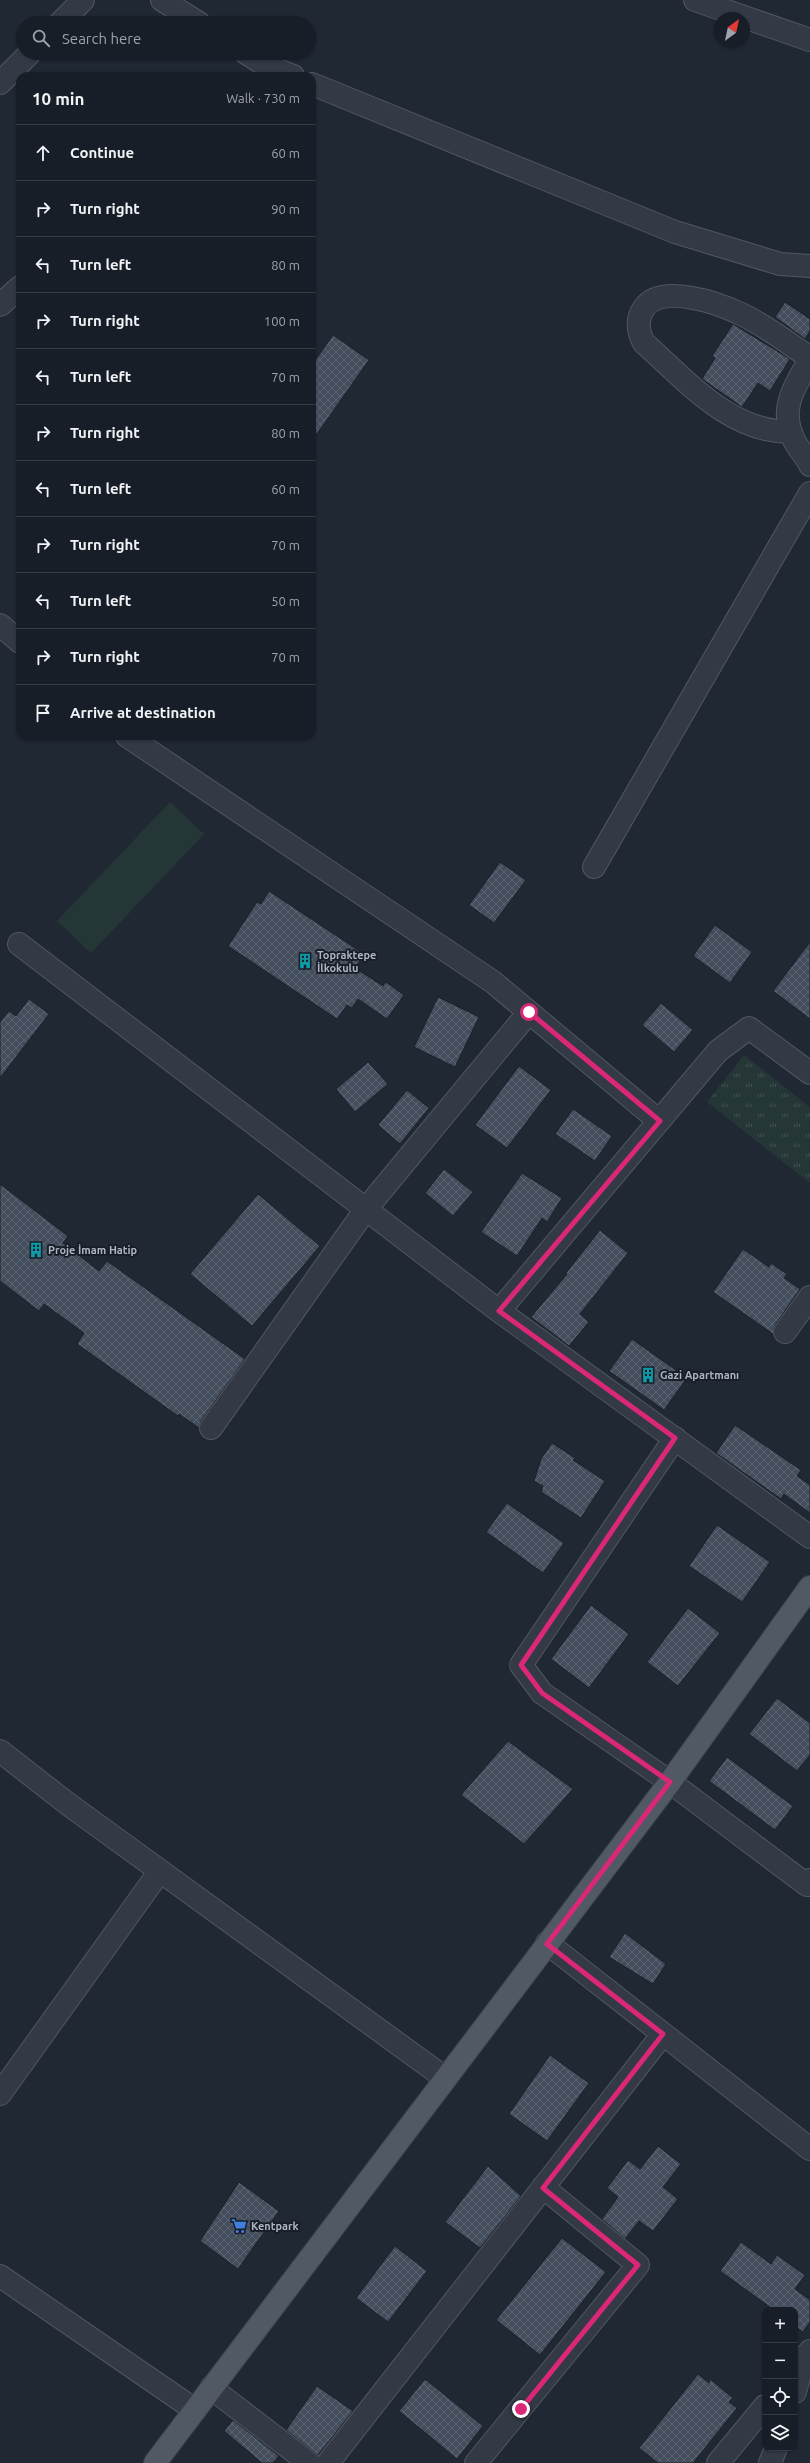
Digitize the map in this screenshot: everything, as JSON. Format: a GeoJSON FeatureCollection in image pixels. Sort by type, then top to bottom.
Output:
{"type":"FeatureCollection","features":[{"type":"Feature","properties":{"kind":"main road"},"geometry":{"type":"LineString","coordinates":[[155,2463],[670,1782],[810,1587]]}},
{"type":"Feature","properties":{"kind":"street"},"geometry":{"type":"LineString","coordinates":[[67,16],[83,0]]}},
{"type":"Feature","properties":{"kind":"street"},"geometry":{"type":"LineString","coordinates":[[162,0],[188,16]]}},
{"type":"Feature","properties":{"kind":"street"},"geometry":{"type":"LineString","coordinates":[[695,0],[810,40]]}},
{"type":"Feature","properties":{"kind":"street"},"geometry":{"type":"LineString","coordinates":[[0,83],[23,60]]}},
{"type":"Feature","properties":{"kind":"street"},"geometry":{"type":"LineString","coordinates":[[251,60],[259,70],[270,72]]}},
{"type":"Feature","properties":{"kind":"street"},"geometry":{"type":"LineString","coordinates":[[316,86],[675,232],[780,264],[810,266]]}},
{"type":"Feature","properties":{"kind":"street"},"geometry":{"type":"LineString","coordinates":[[0,305],[16,291]]}},
{"type":"Feature","properties":{"kind":"street"},"geometry":{"type":"LineString","coordinates":[[791,432],[767,431],[752,427],[712,404],[644,343],[639,330],[640,315],[648,304],[660,296],[674,296],[708,302],[742,314],[810,359],[789,395],[788,412],[791,432],[810,465]]}},
{"type":"Feature","properties":{"kind":"street"},"geometry":{"type":"LineString","coordinates":[[594,867],[810,493]]}},
{"type":"Feature","properties":{"kind":"street"},"geometry":{"type":"LineString","coordinates":[[0,625],[16,639]]}},
{"type":"Feature","properties":{"kind":"street"},"geometry":{"type":"LineString","coordinates":[[133,740],[493,982],[660,1121]]}},
{"type":"Feature","properties":{"kind":"street"},"geometry":{"type":"LineString","coordinates":[[19,944],[499,1311],[810,1537]]}},
{"type":"Feature","properties":{"kind":"street"},"geometry":{"type":"LineString","coordinates":[[211,1428],[366,1209],[529,1012]]}},
{"type":"Feature","properties":{"kind":"street"},"geometry":{"type":"LineString","coordinates":[[499,1311],[718,1051],[749,1028],[810,1073]]}},
{"type":"Feature","properties":{"kind":"street"},"geometry":{"type":"LineString","coordinates":[[785,1332],[810,1297]]}},
{"type":"Feature","properties":{"kind":"street"},"geometry":{"type":"LineString","coordinates":[[675,1438],[521,1665],[542,1693],[670,1782],[807,1884],[810,1880]]}},
{"type":"Feature","properties":{"kind":"street"},"geometry":{"type":"LineString","coordinates":[[0,1751],[68,1804],[445,2078]]}},
{"type":"Feature","properties":{"kind":"street"},"geometry":{"type":"LineString","coordinates":[[0,2094],[160,1871]]}},
{"type":"Feature","properties":{"kind":"street"},"geometry":{"type":"LineString","coordinates":[[547,1944],[810,2149]]}},
{"type":"Feature","properties":{"kind":"street"},"geometry":{"type":"LineString","coordinates":[[328,2463],[663,2034]]}},
{"type":"Feature","properties":{"kind":"street"},"geometry":{"type":"LineString","coordinates":[[476,2463],[638,2265],[543,2188]]}},
{"type":"Feature","properties":{"kind":"street"},"geometry":{"type":"LineString","coordinates":[[0,2276],[195,2410]]}},
{"type":"Feature","properties":{"kind":"street"},"geometry":{"type":"LineString","coordinates":[[798,2380],[803,2359]]}},
{"type":"Feature","properties":{"kind":"street"},"geometry":{"type":"LineString","coordinates":[[211,2388],[309,2463]]}},
{"type":"Feature","properties":{"kind":"street"},"geometry":{"type":"LineString","coordinates":[[718,2463],[762,2410]]}},
{"type":"Feature","properties":{"kind":"street"},"geometry":{"type":"LineString","coordinates":[[770,2463],[775,2451]]}},
{"type":"Feature","properties":{"kind":"green space"},"geometry":{"type":"Polygon","coordinates":[[[170,802],[204,834],[91,953],[57,921],[170,802]]]}},
{"type":"Feature","properties":{"kind":"green space"},"geometry":{"type":"Polygon","coordinates":[[[744,1055],[810,1107],[810,1183],[707,1102],[744,1055]]]}},
{"type":"Feature","properties":{"kind":"building"},"geometry":{"type":"Polygon","coordinates":[[[785,302],[810,319],[810,331],[805,339],[775,317],[785,302]]]}},
{"type":"Feature","properties":{"kind":"building"},"geometry":{"type":"Polygon","coordinates":[[[733,324],[790,359],[770,391],[758,383],[742,407],[702,379],[715,358],[712,356],[733,324]]]}},
{"type":"Feature","properties":{"kind":"building"},"geometry":{"type":"Polygon","coordinates":[[[333,335],[369,360],[316,435],[316,359],[333,335]]]}},
{"type":"Feature","properties":{"kind":"building"},"geometry":{"type":"Polygon","coordinates":[[[500,862],[526,880],[494,923],[469,905],[500,862]]]}},
{"type":"Feature","properties":{"kind":"building","name":"Topraktepe İlkokulu"},"geometry":{"type":"Polygon","coordinates":[[[269,891],[364,954],[355,968],[383,986],[386,982],[404,995],[387,1019],[358,999],[352,1008],[347,1005],[337,1019],[228,946],[257,902],[261,904],[269,891]]]}},
{"type":"Feature","properties":{"kind":"building"},"geometry":{"type":"Polygon","coordinates":[[[715,925],[752,952],[730,983],[693,956],[715,925]]]}},
{"type":"Feature","properties":{"kind":"building"},"geometry":{"type":"Polygon","coordinates":[[[810,942],[810,1019],[773,991],[810,942]]]}},
{"type":"Feature","properties":{"kind":"building"},"geometry":{"type":"Polygon","coordinates":[[[438,997],[479,1017],[455,1067],[414,1047],[438,997]]]}},
{"type":"Feature","properties":{"kind":"building"},"geometry":{"type":"Polygon","coordinates":[[[29,999],[49,1014],[0,1078],[0,1022],[9,1011],[16,1016],[29,999]]]}},
{"type":"Feature","properties":{"kind":"building"},"geometry":{"type":"Polygon","coordinates":[[[661,1003],[693,1030],[674,1052],[642,1025],[661,1003]]]}},
{"type":"Feature","properties":{"kind":"building"},"geometry":{"type":"Polygon","coordinates":[[[368,1062],[388,1084],[355,1112],[336,1089],[368,1062]]]}},
{"type":"Feature","properties":{"kind":"building"},"geometry":{"type":"Polygon","coordinates":[[[519,1066],[551,1090],[507,1148],[475,1125],[519,1066]]]}},
{"type":"Feature","properties":{"kind":"building"},"geometry":{"type":"Polygon","coordinates":[[[407,1090],[429,1108],[400,1144],[378,1125],[407,1090]]]}},
{"type":"Feature","properties":{"kind":"building"},"geometry":{"type":"Polygon","coordinates":[[[573,1109],[612,1136],[595,1161],[555,1134],[573,1109]]]}},
{"type":"Feature","properties":{"kind":"building"},"geometry":{"type":"Polygon","coordinates":[[[444,1169],[473,1192],[453,1216],[425,1193],[444,1169]]]}},
{"type":"Feature","properties":{"kind":"building"},"geometry":{"type":"Polygon","coordinates":[[[522,1173],[562,1198],[547,1222],[542,1218],[517,1256],[481,1232],[522,1173]]]}},
{"type":"Feature","properties":{"kind":"building"},"geometry":{"type":"Polygon","coordinates":[[[0,1184],[68,1236],[63,1243],[99,1271],[107,1261],[245,1359],[201,1421],[199,1428],[179,1414],[178,1416],[77,1344],[84,1333],[44,1304],[39,1311],[0,1281],[0,1184]]]}},
{"type":"Feature","properties":{"kind":"building"},"geometry":{"type":"Polygon","coordinates":[[[258,1194],[320,1246],[252,1326],[190,1274],[258,1194]]]}},
{"type":"Feature","properties":{"kind":"building"},"geometry":{"type":"Polygon","coordinates":[[[600,1230],[628,1253],[580,1314],[589,1322],[569,1346],[531,1317],[567,1274],[566,1273],[600,1230]]]}},
{"type":"Feature","properties":{"kind":"building"},"geometry":{"type":"Polygon","coordinates":[[[743,1249],[769,1267],[771,1263],[787,1274],[784,1278],[800,1289],[775,1325],[773,1334],[713,1292],[743,1249]]]}},
{"type":"Feature","properties":{"kind":"building","name":"Gazi Apartmanı"},"geometry":{"type":"Polygon","coordinates":[[[632,1339],[687,1378],[664,1410],[609,1371],[632,1339]]]}},
{"type":"Feature","properties":{"kind":"building"},"geometry":{"type":"Polygon","coordinates":[[[735,1425],[801,1470],[797,1476],[810,1485],[810,1513],[784,1494],[781,1499],[716,1453],[735,1425]]]}},
{"type":"Feature","properties":{"kind":"building"},"geometry":{"type":"Polygon","coordinates":[[[552,1443],[575,1458],[573,1460],[605,1481],[581,1518],[541,1492],[543,1486],[534,1481],[541,1459],[552,1443]]]}},
{"type":"Feature","properties":{"kind":"building"},"geometry":{"type":"Polygon","coordinates":[[[507,1503],[564,1543],[543,1573],[486,1532],[507,1503]]]}},
{"type":"Feature","properties":{"kind":"building"},"geometry":{"type":"Polygon","coordinates":[[[717,1525],[770,1562],[742,1602],[689,1566],[717,1525]]]}},
{"type":"Feature","properties":{"kind":"building"},"geometry":{"type":"Polygon","coordinates":[[[591,1605],[629,1634],[589,1688],[551,1659],[591,1605]]]}},
{"type":"Feature","properties":{"kind":"building"},"geometry":{"type":"Polygon","coordinates":[[[688,1608],[720,1633],[678,1686],[647,1662],[688,1608]]]}},
{"type":"Feature","properties":{"kind":"building"},"geometry":{"type":"Polygon","coordinates":[[[777,1698],[810,1723],[810,1755],[797,1771],[749,1734],[777,1698]]]}},
{"type":"Feature","properties":{"kind":"building"},"geometry":{"type":"Polygon","coordinates":[[[508,1741],[573,1789],[524,1844],[461,1795],[508,1741]]]}},
{"type":"Feature","properties":{"kind":"building"},"geometry":{"type":"Polygon","coordinates":[[[727,1757],[793,1806],[775,1830],[709,1781],[727,1757]]]}},
{"type":"Feature","properties":{"kind":"building"},"geometry":{"type":"Polygon","coordinates":[[[625,1933],[666,1964],[653,1984],[609,1957],[625,1933]]]}},
{"type":"Feature","properties":{"kind":"building"},"geometry":{"type":"Polygon","coordinates":[[[550,2055],[589,2083],[547,2141],[509,2114],[550,2055]]]}},
{"type":"Feature","properties":{"kind":"building"},"geometry":{"type":"Polygon","coordinates":[[[658,2146],[681,2164],[663,2187],[678,2199],[653,2231],[639,2221],[625,2239],[602,2219],[618,2197],[607,2188],[628,2160],[640,2169],[658,2146]]]}},
{"type":"Feature","properties":{"kind":"building"},"geometry":{"type":"Polygon","coordinates":[[[488,2166],[521,2196],[480,2248],[445,2222],[488,2166]]]}},
{"type":"Feature","properties":{"kind":"building","name":"Kentpark"},"geometry":{"type":"Polygon","coordinates":[[[239,2182],[279,2211],[238,2269],[200,2241],[239,2182]]]}},
{"type":"Feature","properties":{"kind":"building"},"geometry":{"type":"Polygon","coordinates":[[[562,2238],[606,2272],[540,2355],[496,2320],[562,2238]]]}},
{"type":"Feature","properties":{"kind":"building"},"geometry":{"type":"Polygon","coordinates":[[[741,2242],[771,2264],[777,2255],[805,2275],[795,2289],[810,2300],[810,2322],[803,2332],[798,2328],[798,2307],[770,2307],[720,2271],[741,2242]]]}},
{"type":"Feature","properties":{"kind":"building"},"geometry":{"type":"Polygon","coordinates":[[[395,2246],[427,2271],[388,2322],[356,2298],[395,2246]]]}},
{"type":"Feature","properties":{"kind":"building"},"geometry":{"type":"Polygon","coordinates":[[[698,2374],[709,2383],[710,2379],[733,2398],[729,2402],[737,2408],[693,2463],[658,2463],[639,2448],[698,2374]]]}},
{"type":"Feature","properties":{"kind":"building"},"geometry":{"type":"Polygon","coordinates":[[[425,2379],[483,2426],[457,2459],[399,2411],[425,2379]]]}},
{"type":"Feature","properties":{"kind":"building"},"geometry":{"type":"Polygon","coordinates":[[[317,2386],[353,2411],[318,2455],[286,2430],[317,2386]]]}},
{"type":"Feature","properties":{"kind":"building"},"geometry":{"type":"Polygon","coordinates":[[[233,2420],[279,2456],[273,2463],[262,2463],[224,2431],[233,2420]]]}},
{"type":"Feature","properties":{"kind":"place","name":"Topraktepe İlkokulu"},"geometry":{"type":"Point","coordinates":[305,961]}},
{"type":"Feature","properties":{"kind":"place","name":"Proje İmam Hatip"},"geometry":{"type":"Point","coordinates":[36,1250]}},
{"type":"Feature","properties":{"kind":"place","name":"Gazi Apartmanı"},"geometry":{"type":"Point","coordinates":[648,1375]}},
{"type":"Feature","properties":{"kind":"place","name":"Kentpark"},"geometry":{"type":"Point","coordinates":[239,2226]}},
{"type":"Feature","properties":{"kind":"route"},"geometry":{"type":"LineString","coordinates":[[521,2409],[638,2265],[543,2188],[663,2034],[547,1944],[594,1880],[670,1782],[542,1693],[521,1665],[675,1438],[499,1311],[660,1121],[529,1012]]}}]}
